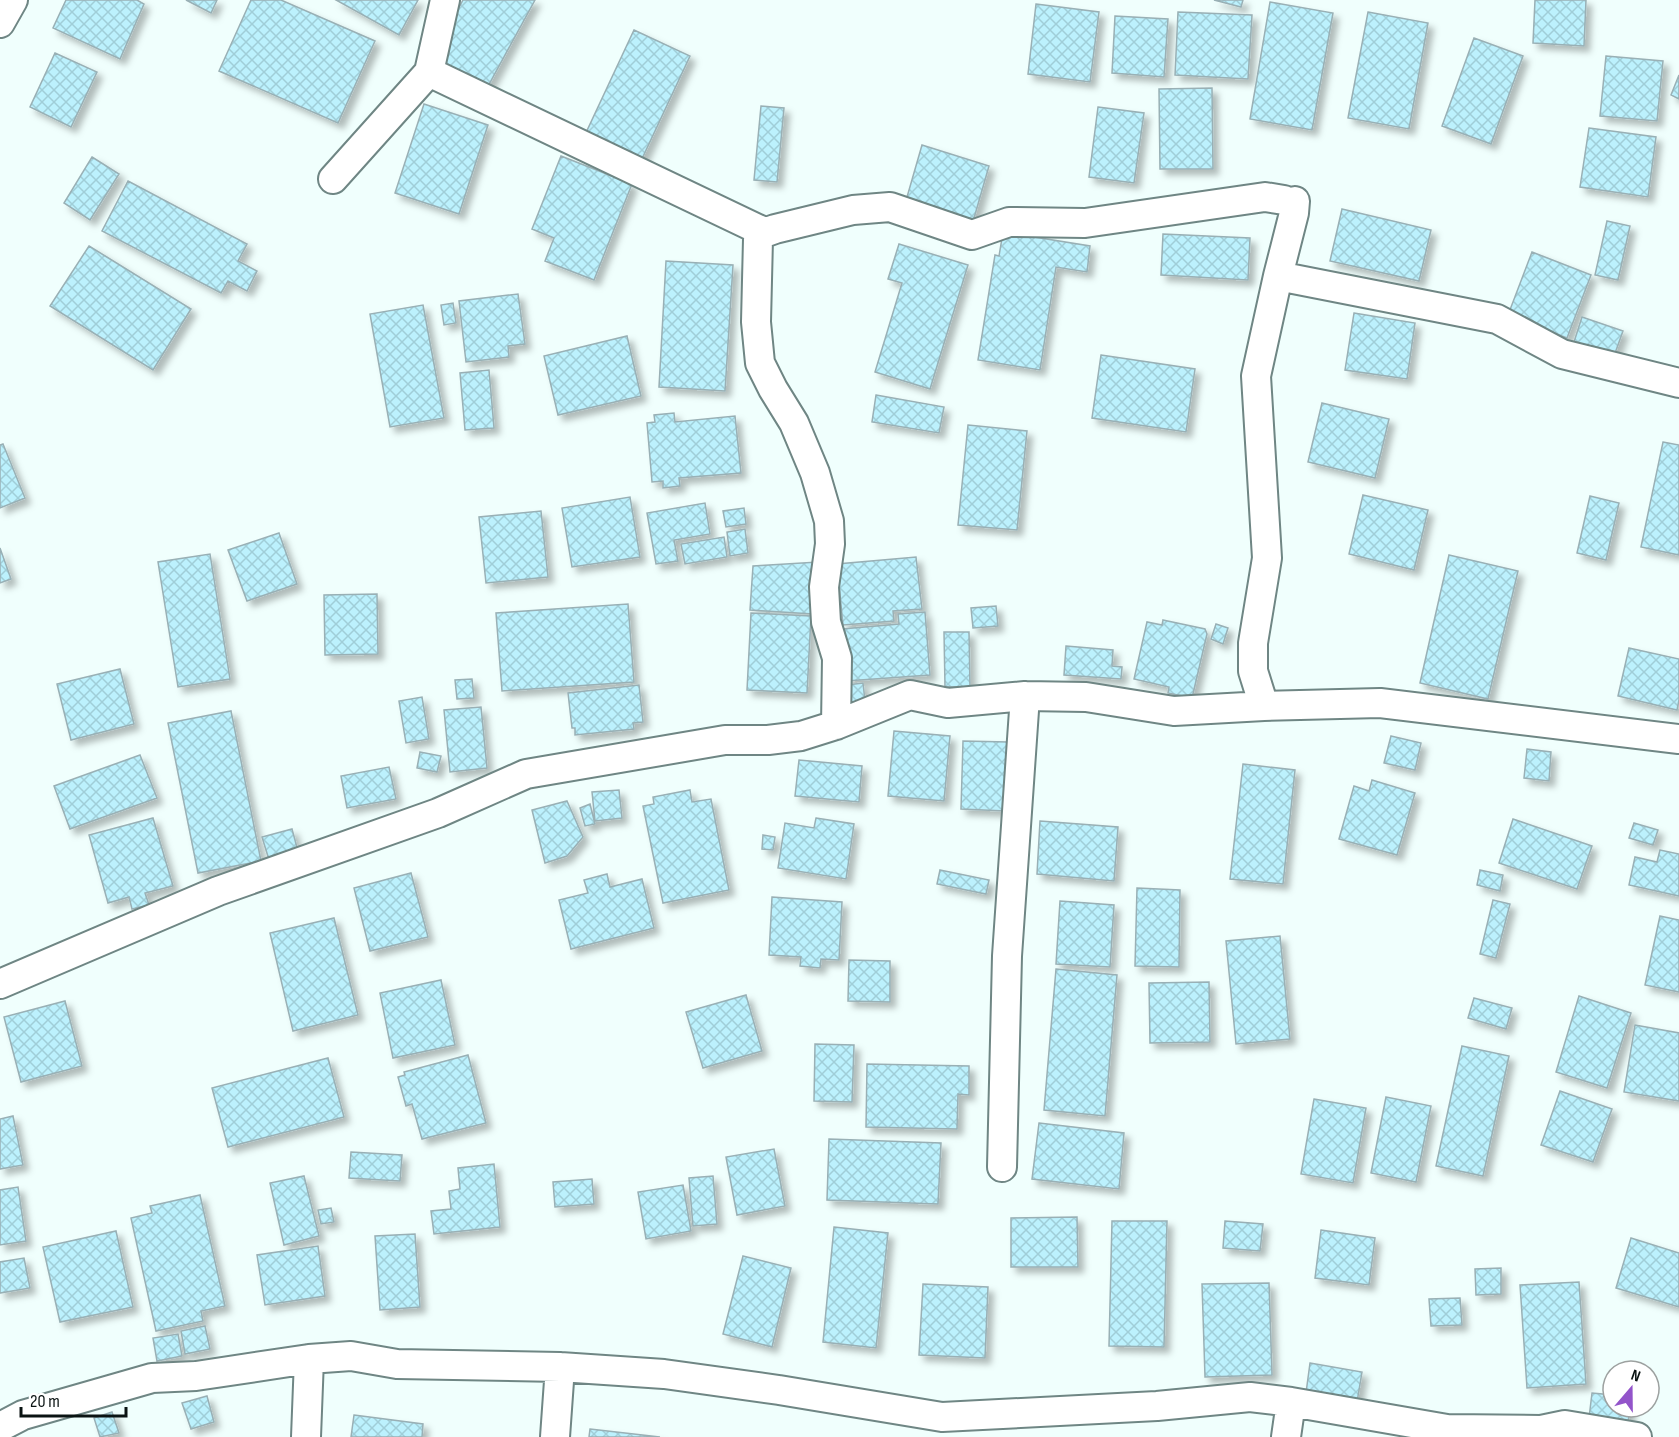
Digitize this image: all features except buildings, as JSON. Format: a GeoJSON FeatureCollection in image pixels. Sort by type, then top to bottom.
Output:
{"type":"FeatureCollection","features":[{"type":"Feature","properties":{"kind":"street"},"geometry":{"type":"LineString","coordinates":[[0,23],[13,0]]}},
{"type":"Feature","properties":{"kind":"street"},"geometry":{"type":"LineString","coordinates":[[333,179],[429,72],[445,0]]}},
{"type":"Feature","properties":{"kind":"street"},"geometry":{"type":"LineString","coordinates":[[429,72],[760,230],[762,234],[853,210],[890,207],[972,235],[1009,222],[1085,224],[1265,196],[1291,204],[1295,201],[1256,376],[1267,558],[1253,643],[1253,671],[1264,706]]}},
{"type":"Feature","properties":{"kind":"street"},"geometry":{"type":"LineString","coordinates":[[760,230],[756,322],[760,363],[794,423],[815,473],[829,521],[830,544],[824,587],[826,622],[837,658],[836,725]]}},
{"type":"Feature","properties":{"kind":"street"},"geometry":{"type":"LineString","coordinates":[[1278,276],[1497,319],[1562,354],[1679,383]]}},
{"type":"Feature","properties":{"kind":"street"},"geometry":{"type":"LineString","coordinates":[[0,984],[218,891],[438,813],[526,774],[725,740],[801,736],[836,725],[910,695],[948,703],[1024,696],[1086,697],[1174,711],[1380,703],[1679,739]]}},
{"type":"Feature","properties":{"kind":"street"},"geometry":{"type":"LineString","coordinates":[[1002,1167],[1007,956],[1024,696]]}},
{"type":"Feature","properties":{"kind":"street"},"geometry":{"type":"LineString","coordinates":[[0,1427],[23,1415],[152,1378],[196,1376],[309,1359],[351,1356],[396,1364],[560,1367],[675,1376],[779,1390],[938,1427],[1250,1397],[1447,1429],[1541,1430],[1565,1425],[1637,1437]]}},
{"type":"Feature","properties":{"kind":"street"},"geometry":{"type":"LineString","coordinates":[[306,1437],[309,1359]]}},
{"type":"Feature","properties":{"kind":"street"},"geometry":{"type":"LineString","coordinates":[[555,1437],[560,1367]]}},
{"type":"Feature","properties":{"kind":"street"},"geometry":{"type":"LineString","coordinates":[[1286,1437],[1292,1402]]}}]}
